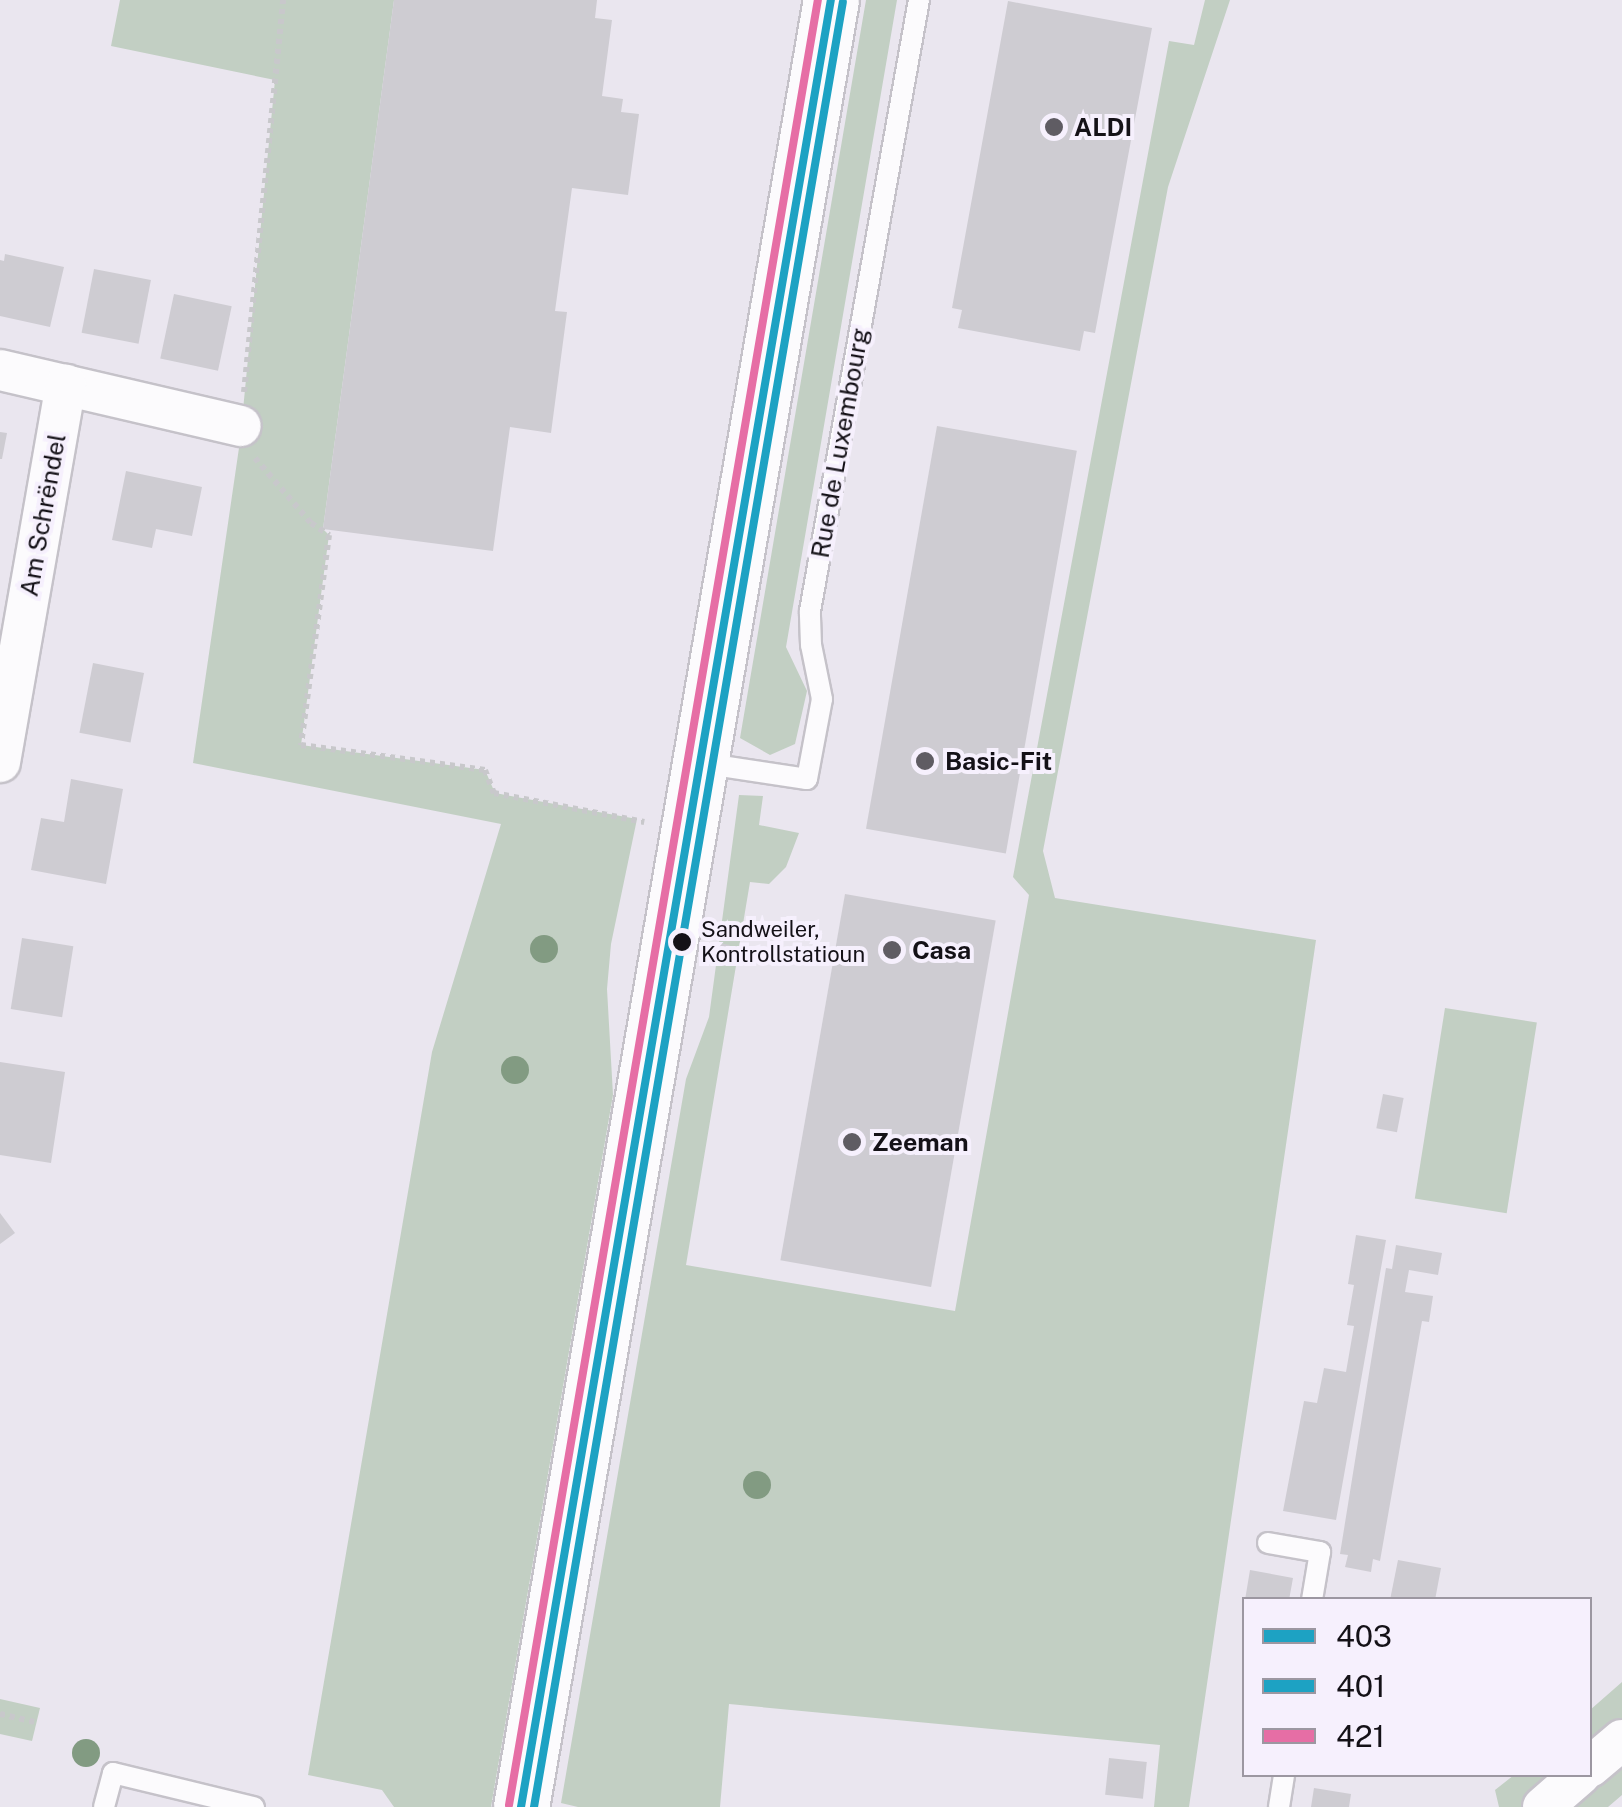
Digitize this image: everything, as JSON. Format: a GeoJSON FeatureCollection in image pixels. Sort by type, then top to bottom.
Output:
{"type":"FeatureCollection","features":[{"type":"Feature","properties":{"kind":"main road"},"geometry":{"type":"LineString","coordinates":[[521,1807],[831,0]]}},
{"type":"Feature","properties":{"kind":"street"},"geometry":{"type":"LineString","coordinates":[[0,370],[241,426]]}},
{"type":"Feature","properties":{"kind":"street","name":"Am Schrëndel"},"geometry":{"type":"LineString","coordinates":[[0,762],[66,385]]}},
{"type":"Feature","properties":{"kind":"street"},"geometry":{"type":"LineString","coordinates":[[1592,1765],[1622,1740]]}},
{"type":"Feature","properties":{"kind":"street"},"geometry":{"type":"LineString","coordinates":[[1542,1807],[1577,1777]]}},
{"type":"Feature","properties":{"kind":"lane","name":"Rue de Luxembourg"},"geometry":{"type":"LineString","coordinates":[[699,763],[807,780],[822,699],[811,645],[810,611],[920,0]]}},
{"type":"Feature","properties":{"kind":"lane"},"geometry":{"type":"LineString","coordinates":[[1268,1542],[1320,1552],[1312,1597]]}},
{"type":"Feature","properties":{"kind":"lane"},"geometry":{"type":"LineString","coordinates":[[104,1807],[112,1772],[254,1807]]}},
{"type":"Feature","properties":{"kind":"lane"},"geometry":{"type":"LineString","coordinates":[[1279,1807],[1284,1777]]}},
{"type":"Feature","properties":{"kind":"path"},"geometry":{"type":"LineString","coordinates":[[283,0],[240,440],[311,523],[329,536],[301,745],[485,770],[494,793],[687,832]]}},
{"type":"Feature","properties":{"kind":"path"},"geometry":{"type":"LineString","coordinates":[[0,1714],[36,1722]]}},
{"type":"Feature","properties":{"kind":"shaded area"},"geometry":{"type":"Polygon","coordinates":[[[120,0],[394,0],[323,529],[329,535],[301,745],[485,770],[495,793],[637,819],[611,944],[607,989],[613,1095],[491,1807],[394,1807],[382,1790],[308,1775],[432,1052],[501,824],[193,763],[240,441],[275,80],[111,46],[120,0]]]}},
{"type":"Feature","properties":{"kind":"shaded area"},"geometry":{"type":"Polygon","coordinates":[[[866,0],[897,0],[786,647],[807,691],[795,744],[770,755],[740,738],[866,0]]]}},
{"type":"Feature","properties":{"kind":"shaded area"},"geometry":{"type":"Polygon","coordinates":[[[1205,0],[1230,0],[1168,187],[1043,851],[1055,898],[1316,940],[1189,1807],[1154,1807],[1160,1745],[729,1704],[720,1807],[578,1807],[561,1803],[686,1079],[709,1017],[739,795],[763,796],[759,825],[799,833],[786,867],[769,884],[750,882],[686,1265],[955,1311],[1029,895],[1013,877],[1169,41],[1194,45],[1205,0]]]}},
{"type":"Feature","properties":{"kind":"shaded area"},"geometry":{"type":"Polygon","coordinates":[[[1445,1008],[1537,1023],[1507,1213],[1415,1199],[1445,1008]]]}},
{"type":"Feature","properties":{"kind":"shaded area"},"geometry":{"type":"Polygon","coordinates":[[[1622,1682],[1622,1795],[1608,1807],[1499,1807],[1495,1790],[1511,1777],[1592,1777],[1592,1708],[1622,1682]]]}},
{"type":"Feature","properties":{"kind":"shaded area"},"geometry":{"type":"Polygon","coordinates":[[[0,1699],[40,1708],[32,1741],[0,1734],[0,1699]]]}},
{"type":"Feature","properties":{"kind":"building"},"geometry":{"type":"Polygon","coordinates":[[[394,0],[597,0],[595,18],[612,20],[602,96],[623,99],[621,112],[639,114],[628,195],[572,188],[555,311],[567,312],[551,433],[510,427],[493,551],[323,529],[394,0]]]}},
{"type":"Feature","properties":{"kind":"building"},"geometry":{"type":"Polygon","coordinates":[[[1008,1],[1152,28],[1095,333],[1084,331],[1080,351],[958,328],[962,310],[952,308],[1008,1]]]}},
{"type":"Feature","properties":{"kind":"building"},"geometry":{"type":"Polygon","coordinates":[[[5,254],[64,267],[50,327],[0,316],[0,260],[4,261],[5,254]]]}},
{"type":"Feature","properties":{"kind":"building"},"geometry":{"type":"Polygon","coordinates":[[[94,269],[151,280],[139,344],[82,333],[94,269]]]}},
{"type":"Feature","properties":{"kind":"building"},"geometry":{"type":"Polygon","coordinates":[[[174,294],[232,306],[218,371],[160,359],[174,294]]]}},
{"type":"Feature","properties":{"kind":"building"},"geometry":{"type":"Polygon","coordinates":[[[937,426],[1077,451],[1006,853],[866,829],[937,426]]]}},
{"type":"Feature","properties":{"kind":"building"},"geometry":{"type":"Polygon","coordinates":[[[0,432],[7,433],[2,459],[0,459],[0,432]]]}},
{"type":"Feature","properties":{"kind":"building"},"geometry":{"type":"Polygon","coordinates":[[[126,471],[202,487],[192,536],[156,529],[152,548],[112,540],[126,471]]]}},
{"type":"Feature","properties":{"kind":"building"},"geometry":{"type":"Polygon","coordinates":[[[93,663],[144,673],[130,743],[79,733],[93,663]]]}},
{"type":"Feature","properties":{"kind":"building"},"geometry":{"type":"Polygon","coordinates":[[[71,779],[123,789],[106,884],[31,870],[41,818],[64,822],[71,779]]]}},
{"type":"Feature","properties":{"kind":"building"},"geometry":{"type":"Polygon","coordinates":[[[845,894],[996,921],[931,1287],[780,1260],[845,894]]]}},
{"type":"Feature","properties":{"kind":"building"},"geometry":{"type":"Polygon","coordinates":[[[22,938],[73,946],[62,1017],[11,1009],[22,938]]]}},
{"type":"Feature","properties":{"kind":"building"},"geometry":{"type":"Polygon","coordinates":[[[719,943],[730,945],[726,966],[715,964],[719,943]]]}},
{"type":"Feature","properties":{"kind":"building"},"geometry":{"type":"Polygon","coordinates":[[[0,1062],[65,1072],[51,1163],[0,1155],[0,1062]]]}},
{"type":"Feature","properties":{"kind":"building"},"geometry":{"type":"Polygon","coordinates":[[[1383,1094],[1404,1098],[1397,1132],[1376,1128],[1383,1094]]]}},
{"type":"Feature","properties":{"kind":"building"},"geometry":{"type":"Polygon","coordinates":[[[0,1213],[15,1233],[0,1244],[0,1213]]]}},
{"type":"Feature","properties":{"kind":"building"},"geometry":{"type":"Polygon","coordinates":[[[1356,1235],[1386,1240],[1336,1520],[1283,1511],[1304,1401],[1317,1403],[1324,1368],[1346,1372],[1354,1326],[1347,1325],[1354,1285],[1348,1284],[1356,1235]]]}},
{"type":"Feature","properties":{"kind":"building"},"geometry":{"type":"Polygon","coordinates":[[[1396,1245],[1442,1253],[1438,1275],[1409,1270],[1405,1292],[1433,1296],[1429,1322],[1422,1321],[1380,1561],[1373,1559],[1371,1572],[1345,1567],[1348,1555],[1340,1554],[1386,1268],[1392,1269],[1396,1245]]]}},
{"type":"Feature","properties":{"kind":"building"},"geometry":{"type":"Polygon","coordinates":[[[1398,1560],[1441,1568],[1436,1597],[1391,1597],[1398,1560]]]}},
{"type":"Feature","properties":{"kind":"building"},"geometry":{"type":"Polygon","coordinates":[[[1250,1570],[1293,1578],[1290,1597],[1246,1597],[1250,1570]]]}},
{"type":"Feature","properties":{"kind":"building"},"geometry":{"type":"Polygon","coordinates":[[[1109,1758],[1147,1762],[1143,1799],[1105,1795],[1109,1758]]]}},
{"type":"Feature","properties":{"kind":"building"},"geometry":{"type":"Polygon","coordinates":[[[1314,1788],[1351,1794],[1349,1807],[1311,1807],[1314,1788]]]}},
{"type":"Feature","properties":{"kind":"transit line","name":"421"},"geometry":{"type":"LineString","coordinates":[[509,1805],[818,0]]}},
{"type":"Feature","properties":{"kind":"transit line","name":"403"},"geometry":{"type":"LineString","coordinates":[[521,1807],[831,0]]}},
{"type":"Feature","properties":{"kind":"transit line","name":"401"},"geometry":{"type":"LineString","coordinates":[[534,1807],[843,2]]}},
{"type":"Feature","properties":{"kind":"place","name":"ALDI"},"geometry":{"type":"Point","coordinates":[1054,127]}},
{"type":"Feature","properties":{"kind":"place","name":"Basic-Fit"},"geometry":{"type":"Point","coordinates":[925,761]}},
{"type":"Feature","properties":{"kind":"place","name":"Sandweiler, Kontrollstatioun"},"geometry":{"type":"Point","coordinates":[682,942]}},
{"type":"Feature","properties":{"kind":"place","name":"Casa"},"geometry":{"type":"Point","coordinates":[892,950]}},
{"type":"Feature","properties":{"kind":"place","name":"Zeeman"},"geometry":{"type":"Point","coordinates":[852,1142]}}]}
